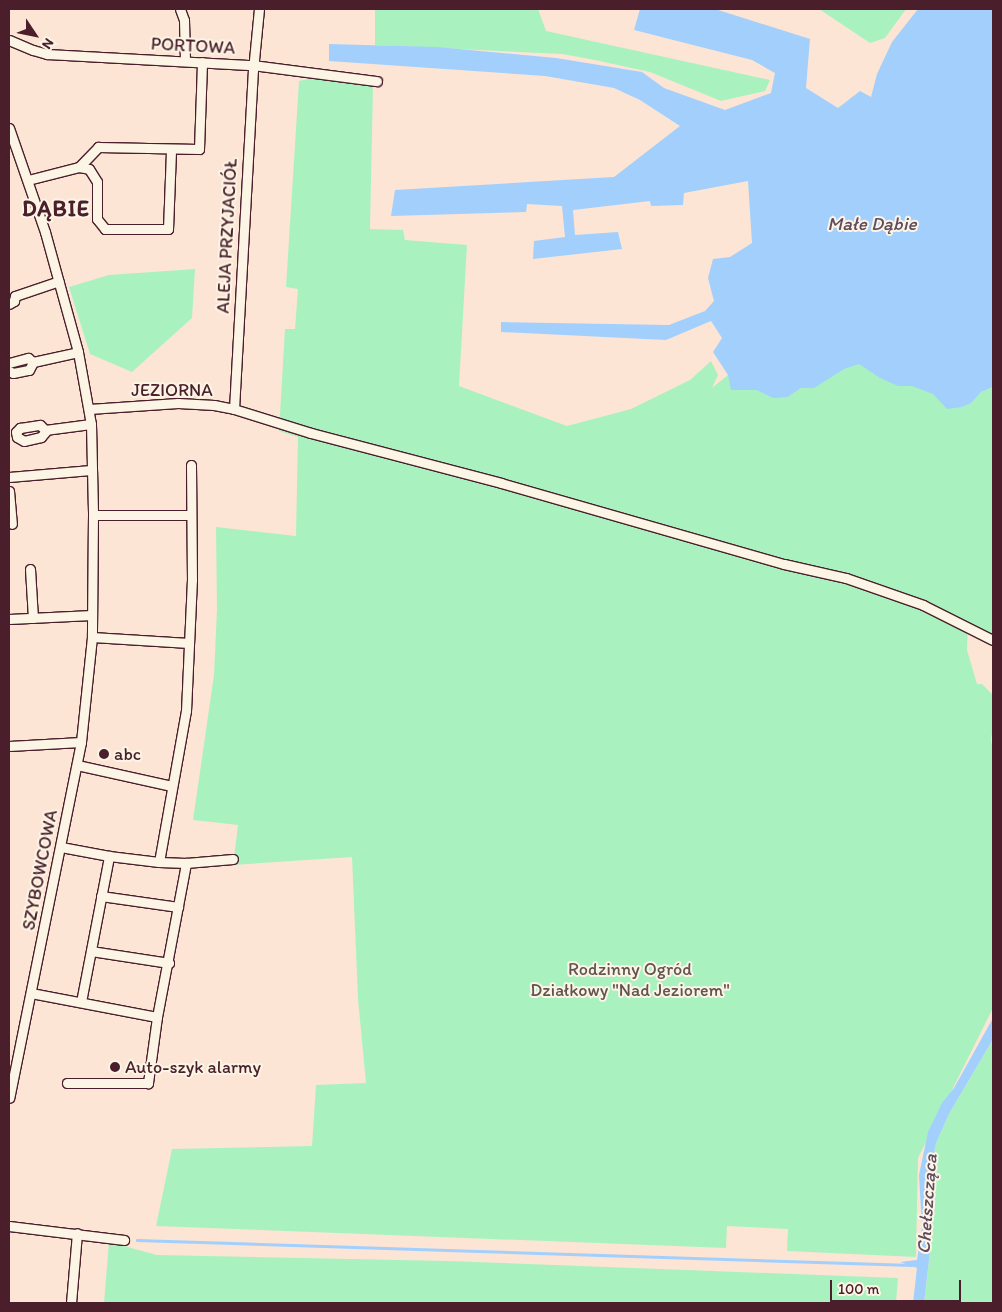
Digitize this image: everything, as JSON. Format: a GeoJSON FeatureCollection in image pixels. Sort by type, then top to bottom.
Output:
{"type":"FeatureCollection","features":[{"type":"Feature","properties":{"kind":"street"},"geometry":{"type":"LineString","coordinates":[[180,9],[184,20],[185,61]]}},
{"type":"Feature","properties":{"kind":"street","name":"ALEJA PRZYJACIÓŁ"},"geometry":{"type":"LineString","coordinates":[[234,409],[259,9]]}},
{"type":"Feature","properties":{"kind":"street","name":"PORTOWA"},"geometry":{"type":"LineString","coordinates":[[9,40],[47,54],[254,65],[377,81]]}},
{"type":"Feature","properties":{"kind":"street"},"geometry":{"type":"LineString","coordinates":[[79,167],[98,147],[171,150],[199,149],[202,62]]}},
{"type":"Feature","properties":{"kind":"street","name":"SZYBOWCOWA"},"geometry":{"type":"LineString","coordinates":[[9,128],[28,180],[59,281],[78,352],[91,424],[93,515],[92,637],[81,742],[9,1098]]}},
{"type":"Feature","properties":{"kind":"street"},"geometry":{"type":"LineString","coordinates":[[28,180],[79,167],[89,169],[97,182],[97,219],[105,229],[168,229],[171,150]]}},
{"type":"Feature","properties":{"kind":"street"},"geometry":{"type":"LineString","coordinates":[[9,304],[14,301],[12,293],[59,281]]}},
{"type":"Feature","properties":{"kind":"street"},"geometry":{"type":"LineString","coordinates":[[33,362],[78,352]]}},
{"type":"Feature","properties":{"kind":"street"},"geometry":{"type":"LineString","coordinates":[[9,363],[28,358],[33,362]]}},
{"type":"Feature","properties":{"kind":"street"},"geometry":{"type":"LineString","coordinates":[[9,372],[29,370],[33,362]]}},
{"type":"Feature","properties":{"kind":"street","name":"JEZIORNA"},"geometry":{"type":"LineString","coordinates":[[89,409],[178,403],[214,405],[234,409],[311,433],[501,483],[784,564],[846,578],[923,605],[993,640]]}},
{"type":"Feature","properties":{"kind":"street"},"geometry":{"type":"LineString","coordinates":[[45,430],[91,424]]}},
{"type":"Feature","properties":{"kind":"street"},"geometry":{"type":"LineString","coordinates":[[159,862],[186,711],[192,580],[191,465]]}},
{"type":"Feature","properties":{"kind":"street"},"geometry":{"type":"LineString","coordinates":[[9,476],[91,470]]}},
{"type":"Feature","properties":{"kind":"street"},"geometry":{"type":"LineString","coordinates":[[9,491],[12,524]]}},
{"type":"Feature","properties":{"kind":"street"},"geometry":{"type":"LineString","coordinates":[[93,515],[191,515]]}},
{"type":"Feature","properties":{"kind":"street"},"geometry":{"type":"LineString","coordinates":[[30,569],[33,618]]}},
{"type":"Feature","properties":{"kind":"street"},"geometry":{"type":"LineString","coordinates":[[9,619],[92,614]]}},
{"type":"Feature","properties":{"kind":"street"},"geometry":{"type":"LineString","coordinates":[[92,637],[189,644]]}},
{"type":"Feature","properties":{"kind":"street"},"geometry":{"type":"LineString","coordinates":[[9,746],[81,742]]}},
{"type":"Feature","properties":{"kind":"street"},"geometry":{"type":"LineString","coordinates":[[77,765],[172,786]]}},
{"type":"Feature","properties":{"kind":"street"},"geometry":{"type":"LineString","coordinates":[[61,847],[109,856],[159,862],[186,863],[233,859]]}},
{"type":"Feature","properties":{"kind":"street"},"geometry":{"type":"LineString","coordinates":[[81,1002],[109,856]]}},
{"type":"Feature","properties":{"kind":"street"},"geometry":{"type":"LineString","coordinates":[[67,1083],[148,1083],[186,863]]}},
{"type":"Feature","properties":{"kind":"street"},"geometry":{"type":"LineString","coordinates":[[101,896],[178,907]]}},
{"type":"Feature","properties":{"kind":"street"},"geometry":{"type":"LineString","coordinates":[[91,951],[168,963]]}},
{"type":"Feature","properties":{"kind":"street"},"geometry":{"type":"LineString","coordinates":[[31,993],[158,1017]]}},
{"type":"Feature","properties":{"kind":"street"},"geometry":{"type":"LineString","coordinates":[[9,1226],[124,1240]]}},
{"type":"Feature","properties":{"kind":"street"},"geometry":{"type":"LineString","coordinates":[[72,1303],[77,1234]]}},
{"type":"Feature","properties":{"kind":"green space"},"geometry":{"type":"Polygon","coordinates":[[[375,9],[538,9],[546,31],[770,80],[765,91],[721,101],[650,72],[562,54],[375,45],[375,9]]]}},
{"type":"Feature","properties":{"kind":"green space"},"geometry":{"type":"Polygon","coordinates":[[[819,9],[906,9],[885,38],[870,43],[819,9]]]}},
{"type":"Feature","properties":{"kind":"green space","name":"Rodzinny Ogród Działkowy \"Nad Jeziorem\""},"geometry":{"type":"Polygon","coordinates":[[[312,78],[373,86],[370,229],[403,230],[405,240],[467,245],[459,386],[567,426],[631,409],[690,380],[711,361],[718,375],[712,388],[728,375],[788,397],[801,388],[814,387],[839,356],[973,399],[981,392],[993,387],[993,636],[968,624],[967,650],[977,684],[982,684],[993,695],[991,739],[993,753],[993,1008],[918,1158],[916,1257],[787,1251],[788,1229],[727,1226],[726,1248],[156,1226],[172,1149],[312,1146],[316,1085],[366,1083],[358,999],[352,857],[233,865],[238,825],[193,820],[214,675],[217,609],[216,527],[296,536],[298,437],[279,431],[285,329],[295,329],[298,289],[286,287],[299,81],[312,78]]]}},
{"type":"Feature","properties":{"kind":"green space"},"geometry":{"type":"Polygon","coordinates":[[[195,269],[192,318],[132,372],[90,354],[69,287],[109,275],[195,269]]]}},
{"type":"Feature","properties":{"kind":"green space"},"geometry":{"type":"Polygon","coordinates":[[[993,1039],[993,1303],[924,1303],[932,1234],[930,1175],[936,1143],[949,1114],[993,1039]]]}},
{"type":"Feature","properties":{"kind":"green space"},"geometry":{"type":"Polygon","coordinates":[[[109,1242],[157,1255],[448,1261],[898,1278],[896,1303],[104,1303],[109,1242]]]}},
{"type":"Feature","properties":{"kind":"water","name":"Małe Dąbie"},"geometry":{"type":"Polygon","coordinates":[[[640,9],[715,9],[810,39],[806,88],[838,108],[860,91],[871,97],[877,74],[892,42],[918,9],[993,9],[993,387],[981,392],[971,403],[962,407],[947,409],[933,394],[912,386],[898,386],[880,378],[859,364],[844,369],[814,388],[801,388],[788,397],[773,398],[757,390],[731,390],[728,375],[713,352],[722,338],[711,321],[666,340],[501,332],[501,322],[669,325],[705,311],[714,301],[708,278],[713,259],[730,257],[752,243],[748,181],[684,193],[683,205],[651,206],[650,201],[573,210],[575,235],[618,232],[622,249],[533,259],[534,241],[565,237],[562,206],[527,204],[526,212],[391,216],[395,190],[614,177],[680,126],[640,100],[614,88],[545,76],[329,61],[329,44],[437,47],[556,58],[642,72],[664,88],[725,110],[771,93],[775,73],[752,60],[634,30],[640,9]]]}},
{"type":"Feature","properties":{"kind":"water","name":"Chełszcząca"},"geometry":{"type":"Polygon","coordinates":[[[993,1018],[993,1039],[949,1114],[936,1143],[930,1175],[932,1234],[924,1303],[913,1303],[917,1268],[900,1262],[917,1260],[922,1227],[919,1175],[928,1132],[942,1103],[954,1088],[993,1018]]]}},
{"type":"Feature","properties":{"kind":"waterway"},"geometry":{"type":"LineString","coordinates":[[137,1240],[912,1265]]}},
{"type":"Feature","properties":{"kind":"place","name":"abc"},"geometry":{"type":"Point","coordinates":[104,754]}},
{"type":"Feature","properties":{"kind":"place","name":"Auto-szyk alarmy"},"geometry":{"type":"Point","coordinates":[115,1067]}},
{"type":"Feature","properties":{"kind":"district","name":"DĄBIE"},"geometry":{"type":"Point","coordinates":[56,209]}}]}
